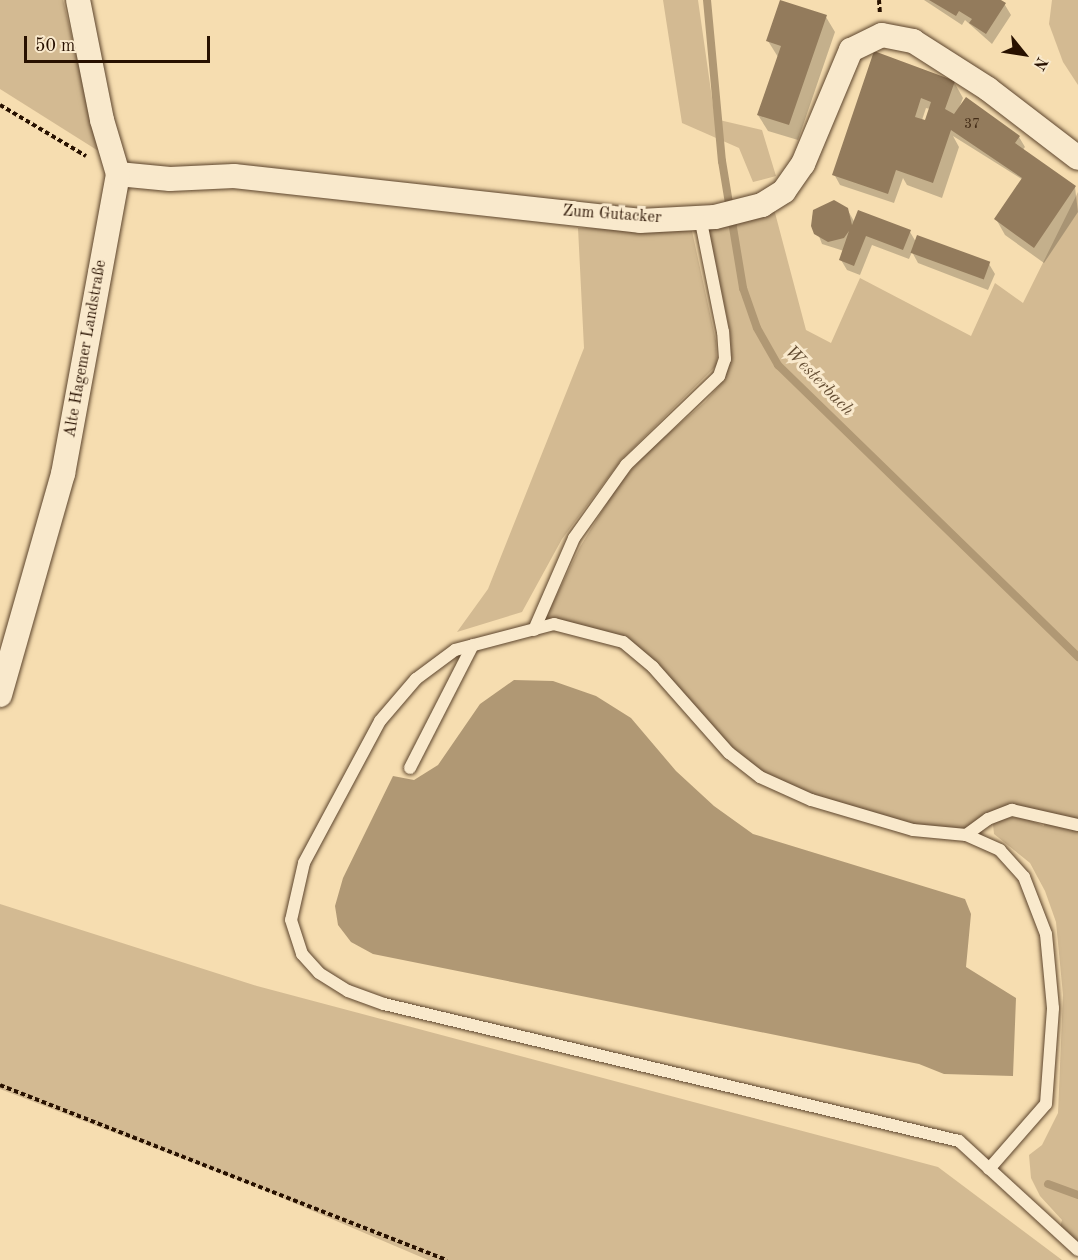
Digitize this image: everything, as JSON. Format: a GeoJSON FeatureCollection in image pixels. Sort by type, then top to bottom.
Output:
{"type":"FeatureCollection","features":[{"type":"Feature","properties":{"kind":"street","name":"Alte Hagemer Landstraße"},"geometry":{"type":"LineString","coordinates":[[0,695],[63,474],[118,174],[102,120],[78,0]]}},
{"type":"Feature","properties":{"kind":"street","name":"Zum Gutacker"},"geometry":{"type":"LineString","coordinates":[[118,174],[170,179],[234,176],[640,221],[707,217],[762,205],[784,191],[803,164],[851,50],[882,35],[913,41],[988,89],[1078,158]]}},
{"type":"Feature","properties":{"kind":"lane"},"geometry":{"type":"LineString","coordinates":[[534,630],[574,538],[626,465],[719,376],[725,359],[723,332],[707,217]]}},
{"type":"Feature","properties":{"kind":"lane"},"geometry":{"type":"LineString","coordinates":[[990,1169],[1046,1104],[1053,1008],[1046,933],[1024,877],[1000,850],[966,835],[913,830],[811,800],[760,777],[729,753],[653,667],[623,642],[554,624],[455,650],[416,679],[380,720],[304,863],[291,920],[302,954],[319,973],[348,991],[384,1004],[959,1141],[1078,1250]]}},
{"type":"Feature","properties":{"kind":"lane"},"geometry":{"type":"LineString","coordinates":[[410,768],[473,645]]}},
{"type":"Feature","properties":{"kind":"lane"},"geometry":{"type":"LineString","coordinates":[[966,835],[988,819],[1012,810],[1078,825]]}},
{"type":"Feature","properties":{"kind":"path"},"geometry":{"type":"LineString","coordinates":[[0,105],[118,174]]}},
{"type":"Feature","properties":{"kind":"path"},"geometry":{"type":"LineString","coordinates":[[0,1085],[447,1260]]}},
{"type":"Feature","properties":{"kind":"shaded area"},"geometry":{"type":"Polygon","coordinates":[[[0,0],[63,0],[100,152],[0,89],[0,0]]]}},
{"type":"Feature","properties":{"kind":"shaded area"},"geometry":{"type":"Polygon","coordinates":[[[663,0],[698,0],[715,119],[762,130],[776,176],[753,182],[739,148],[682,123],[663,0]]]}},
{"type":"Feature","properties":{"kind":"shaded area"},"geometry":{"type":"Polygon","coordinates":[[[1052,0],[1078,0],[1078,85],[1063,62],[1049,24],[1052,0]]]}},
{"type":"Feature","properties":{"kind":"shaded area"},"geometry":{"type":"Polygon","coordinates":[[[1078,192],[1078,1244],[1060,1227],[1062,1220],[1040,1196],[1031,1178],[1029,1155],[1042,1145],[1058,1113],[1063,995],[1056,922],[1045,891],[1030,863],[994,834],[993,824],[1002,818],[1022,817],[1044,826],[1045,812],[1013,805],[965,829],[913,825],[813,795],[762,773],[733,751],[627,639],[546,617],[580,547],[618,485],[647,452],[705,402],[724,380],[731,360],[730,332],[708,225],[774,209],[806,330],[831,343],[860,278],[971,336],[995,283],[1023,303],[1078,192]]]}},
{"type":"Feature","properties":{"kind":"shaded area"},"geometry":{"type":"Polygon","coordinates":[[[578,228],[692,231],[716,341],[717,365],[622,459],[562,539],[522,612],[457,632],[488,589],[584,348],[578,228]]]}},
{"type":"Feature","properties":{"kind":"shaded area"},"geometry":{"type":"Polygon","coordinates":[[[514,680],[553,681],[596,696],[631,718],[676,771],[714,806],[753,834],[965,899],[971,914],[966,967],[1016,998],[1013,1076],[944,1074],[919,1064],[373,954],[351,942],[338,925],[335,906],[343,878],[393,776],[414,780],[438,765],[480,704],[514,680]]]}},
{"type":"Feature","properties":{"kind":"shaded area"},"geometry":{"type":"Polygon","coordinates":[[[0,904],[257,986],[938,1167],[1062,1260],[428,1260],[261,1189],[0,1089],[0,904]]]}},
{"type":"Feature","properties":{"kind":"building"},"geometry":{"type":"Polygon","coordinates":[[[780,0],[827,15],[789,125],[757,115],[781,46],[766,41],[780,0]]]}},
{"type":"Feature","properties":{"kind":"building"},"geometry":{"type":"Polygon","coordinates":[[[929,0],[1001,0],[1006,3],[986,34],[969,23],[972,19],[959,11],[956,16],[929,0]]]}},
{"type":"Feature","properties":{"kind":"building"},"geometry":{"type":"Polygon","coordinates":[[[874,51],[955,81],[945,109],[954,114],[966,97],[1020,136],[1015,143],[1076,186],[1034,248],[994,219],[1022,178],[951,130],[933,183],[896,170],[888,194],[832,175],[874,51]],[[921,98],[915,117],[925,120],[931,102],[921,98]]]}},
{"type":"Feature","properties":{"kind":"building"},"geometry":{"type":"Polygon","coordinates":[[[834,200],[848,208],[852,225],[858,210],[911,230],[903,250],[866,236],[854,266],[839,260],[849,231],[844,238],[828,242],[814,234],[811,226],[813,210],[834,200]]]}},
{"type":"Feature","properties":{"kind":"building"},"geometry":{"type":"Polygon","coordinates":[[[917,235],[990,262],[984,280],[911,253],[917,235]]]}},
{"type":"Feature","properties":{"kind":"waterway","name":"Westerbach"},"geometry":{"type":"LineString","coordinates":[[707,0],[722,161],[743,288],[757,328],[778,365],[1078,657]]}},
{"type":"Feature","properties":{"kind":"waterway"},"geometry":{"type":"LineString","coordinates":[[1048,1184],[1078,1195]]}}]}
